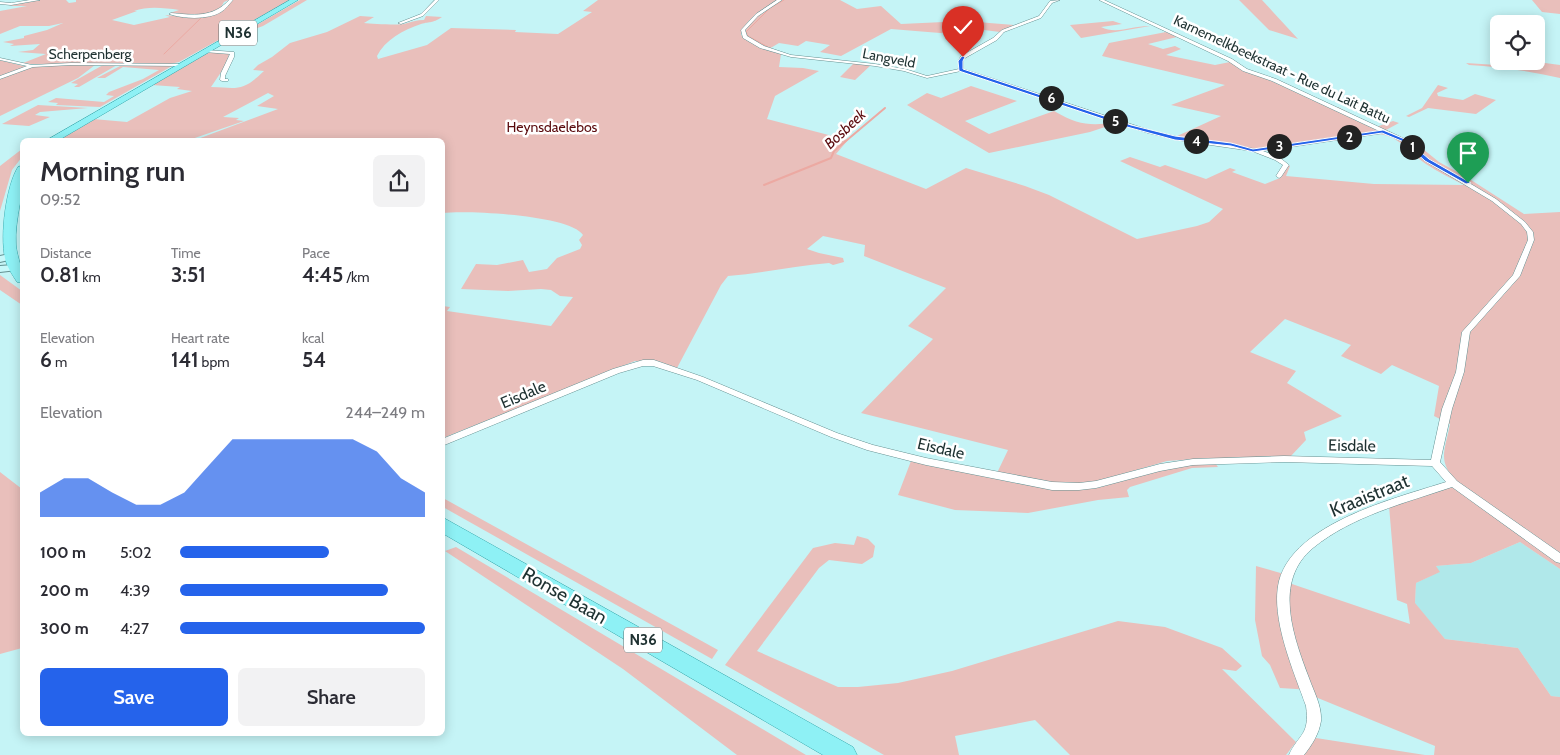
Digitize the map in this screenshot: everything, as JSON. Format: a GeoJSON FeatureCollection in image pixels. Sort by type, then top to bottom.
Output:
{"type":"FeatureCollection","features":[{"type":"Feature","properties":{"kind":"main road","name":"N36"},"geometry":{"type":"LineString","coordinates":[[55,138],[295,0]]}},
{"type":"Feature","properties":{"kind":"main road"},"geometry":{"type":"LineString","coordinates":[[20,173],[9,225],[5,263],[20,277]]}},
{"type":"Feature","properties":{"kind":"main road","name":"Ronse Baan"},"geometry":{"type":"LineString","coordinates":[[445,526],[845,755]]}},
{"type":"Feature","properties":{"kind":"street"},"geometry":{"type":"LineString","coordinates":[[0,3],[11,4],[38,0]]}},
{"type":"Feature","properties":{"kind":"street"},"geometry":{"type":"LineString","coordinates":[[171,14],[209,16],[224,10],[231,0]]}},
{"type":"Feature","properties":{"kind":"street"},"geometry":{"type":"LineString","coordinates":[[400,23],[422,15],[437,0]]}},
{"type":"Feature","properties":{"kind":"street","name":"Langveld"},"geometry":{"type":"LineString","coordinates":[[780,0],[756,15],[743,30],[744,37],[762,47],[791,56],[874,65],[905,70],[927,77],[961,70]]}},
{"type":"Feature","properties":{"kind":"street"},"geometry":{"type":"LineString","coordinates":[[1058,0],[1051,2],[1044,14],[1039,18],[1003,31],[995,39],[963,57],[960,61],[961,70],[1136,128],[1175,138],[1231,145],[1274,157],[1285,164],[1279,176]]}},
{"type":"Feature","properties":{"kind":"street","name":"Karnemelkbeekstraat - Rue du Lait Battu"},"geometry":{"type":"LineString","coordinates":[[1101,0],[1245,70],[1291,88],[1406,141],[1427,160],[1494,200],[1523,223],[1531,237],[1525,259],[1516,276],[1466,332],[1460,372],[1446,409],[1435,463]]}},
{"type":"Feature","properties":{"kind":"street"},"geometry":{"type":"LineString","coordinates":[[0,9],[11,4]]}},
{"type":"Feature","properties":{"kind":"street"},"geometry":{"type":"LineString","coordinates":[[206,51],[232,54],[222,76],[222,80],[226,80]]}},
{"type":"Feature","properties":{"kind":"street","name":"Scherpenberg"},"geometry":{"type":"LineString","coordinates":[[0,59],[32,66],[71,64],[181,65]]}},
{"type":"Feature","properties":{"kind":"street"},"geometry":{"type":"LineString","coordinates":[[0,78],[32,66]]}},
{"type":"Feature","properties":{"kind":"street"},"geometry":{"type":"LineString","coordinates":[[1253,151],[1383,132]]}},
{"type":"Feature","properties":{"kind":"street","name":"Eisdale"},"geometry":{"type":"LineString","coordinates":[[445,442],[616,371],[642,363],[654,363],[714,384],[835,436],[860,444],[960,468],[1050,485],[1079,487],[1096,485],[1161,466],[1193,462],[1338,460],[1435,463]]}},
{"type":"Feature","properties":{"kind":"street"},"geometry":{"type":"LineString","coordinates":[[1435,463],[1453,484],[1560,559]]}},
{"type":"Feature","properties":{"kind":"street","name":"Kraaistraat"},"geometry":{"type":"LineString","coordinates":[[1296,755],[1314,730],[1315,718],[1313,706],[1286,623],[1285,582],[1291,566],[1299,554],[1311,544],[1352,519],[1388,504],[1453,484]]}},
{"type":"Feature","properties":{"kind":"shaded area"},"geometry":{"type":"Polygon","coordinates":[[[1520,542],[1560,569],[1560,697],[1551,696],[1518,648],[1445,639],[1415,604],[1416,583],[1439,572],[1436,566],[1471,563],[1520,542]]]}},
{"type":"Feature","properties":{"kind":"green space"},"geometry":{"type":"Polygon","coordinates":[[[39,0],[66,0],[69,3],[76,2],[76,0],[229,0],[224,2],[214,12],[208,14],[185,15],[170,13],[179,10],[150,8],[139,9],[112,20],[134,25],[170,17],[165,15],[211,16],[226,8],[232,0],[290,0],[179,62],[170,64],[23,63],[46,54],[18,52],[33,50],[40,44],[10,46],[14,44],[3,42],[24,38],[24,36],[47,30],[63,23],[49,26],[20,26],[0,34],[0,11],[27,6],[8,6],[39,0]]]}},
{"type":"Feature","properties":{"kind":"green space"},"geometry":{"type":"Polygon","coordinates":[[[300,0],[307,0],[263,26],[241,34],[300,0]]]}},
{"type":"Feature","properties":{"kind":"green space","name":"Heynsdaelebos"},"geometry":{"type":"Polygon","coordinates":[[[598,0],[779,0],[751,19],[742,30],[741,35],[781,54],[779,67],[819,71],[775,96],[767,119],[848,140],[836,154],[926,189],[966,168],[1049,195],[1137,239],[1209,222],[1223,209],[1120,161],[1130,157],[1160,167],[1165,165],[1206,179],[1230,168],[1236,170],[1232,172],[1265,184],[1280,178],[1286,165],[1290,166],[1286,176],[1374,184],[1464,185],[1426,164],[1396,140],[1382,135],[1374,134],[1254,150],[1236,145],[1175,137],[1221,116],[1171,105],[1225,85],[1102,56],[1109,43],[1166,32],[1177,37],[1148,44],[1163,49],[1175,46],[1181,49],[1166,55],[1215,65],[1230,62],[1333,109],[1338,107],[1376,127],[1393,121],[1399,123],[1386,130],[1418,145],[1439,162],[1524,214],[1560,212],[1560,569],[1520,542],[1471,563],[1436,566],[1440,572],[1416,583],[1415,603],[1445,639],[1518,648],[1551,696],[1560,697],[1560,755],[1434,755],[1435,746],[1313,696],[1312,690],[1280,688],[1270,665],[1262,656],[1255,620],[1256,566],[1291,576],[1289,583],[1410,624],[1407,604],[1397,600],[1389,506],[1459,485],[1447,470],[1444,457],[1450,424],[1434,416],[1439,386],[1392,365],[1381,374],[1341,356],[1351,345],[1285,319],[1250,352],[1296,371],[1287,383],[1342,416],[1304,432],[1306,440],[1290,457],[1167,461],[1099,481],[1066,485],[997,473],[1008,450],[861,413],[933,339],[908,326],[946,288],[864,256],[865,245],[823,236],[807,249],[843,258],[844,262],[833,265],[829,263],[816,264],[728,276],[721,285],[677,368],[657,361],[635,361],[445,437],[445,306],[450,307],[447,311],[551,326],[573,297],[560,296],[551,290],[541,289],[508,291],[461,289],[476,264],[497,265],[523,260],[529,272],[547,269],[557,258],[580,249],[582,245],[579,240],[583,235],[574,228],[539,218],[494,213],[445,213],[445,138],[200,138],[278,109],[257,106],[274,96],[268,93],[223,117],[239,118],[236,120],[244,121],[195,138],[62,138],[93,119],[127,122],[170,98],[192,91],[177,89],[180,87],[152,85],[208,52],[229,53],[228,62],[211,87],[240,87],[245,86],[264,71],[253,70],[258,65],[290,43],[327,32],[360,16],[374,17],[364,23],[391,24],[404,24],[424,20],[426,16],[442,17],[433,22],[414,26],[395,36],[380,50],[377,56],[378,59],[427,45],[451,28],[516,30],[515,32],[558,34],[592,12],[583,11],[598,0]]]}},
{"type":"Feature","properties":{"kind":"green space"},"geometry":{"type":"Polygon","coordinates":[[[782,0],[840,0],[857,9],[881,6],[901,24],[965,21],[1014,25],[1000,32],[984,30],[977,36],[891,29],[841,56],[820,52],[830,45],[806,41],[798,46],[779,43],[769,49],[745,36],[743,30],[758,16],[782,0]]]}},
{"type":"Feature","properties":{"kind":"green space"},"geometry":{"type":"Polygon","coordinates":[[[1239,0],[1262,0],[1298,39],[1269,30],[1239,0]]]}},
{"type":"Feature","properties":{"kind":"green space"},"geometry":{"type":"Polygon","coordinates":[[[1532,0],[1560,0],[1560,14],[1542,12],[1532,0]]]}},
{"type":"Feature","properties":{"kind":"green space"},"geometry":{"type":"Polygon","coordinates":[[[1113,21],[1122,24],[1101,27],[1119,30],[1150,26],[1081,38],[1070,25],[1113,21]]]}},
{"type":"Feature","properties":{"kind":"green space"},"geometry":{"type":"Polygon","coordinates":[[[0,60],[27,67],[66,64],[95,65],[78,78],[0,116],[0,60]]]}},
{"type":"Feature","properties":{"kind":"green space"},"geometry":{"type":"Polygon","coordinates":[[[854,63],[871,65],[855,80],[840,77],[854,63]]]}},
{"type":"Feature","properties":{"kind":"green space"},"geometry":{"type":"Polygon","coordinates":[[[1466,63],[1490,65],[1490,67],[1469,65],[1466,63]]]}},
{"type":"Feature","properties":{"kind":"green space"},"geometry":{"type":"Polygon","coordinates":[[[1545,63],[1560,65],[1560,78],[1515,70],[1545,70],[1545,63]]]}},
{"type":"Feature","properties":{"kind":"green space"},"geometry":{"type":"Polygon","coordinates":[[[103,65],[117,65],[79,87],[74,87],[78,84],[71,83],[103,65]]]}},
{"type":"Feature","properties":{"kind":"green space"},"geometry":{"type":"Polygon","coordinates":[[[122,65],[172,66],[100,107],[56,105],[58,103],[48,102],[56,98],[104,102],[114,96],[106,95],[109,92],[143,79],[159,70],[123,67],[105,78],[97,78],[122,65]]]}},
{"type":"Feature","properties":{"kind":"green space"},"geometry":{"type":"Polygon","coordinates":[[[1438,85],[1448,88],[1437,93],[1438,96],[1463,100],[1475,94],[1496,100],[1476,114],[1428,108],[1409,117],[1406,116],[1422,108],[1438,85]]]}},
{"type":"Feature","properties":{"kind":"green space"},"geometry":{"type":"Polygon","coordinates":[[[971,86],[1017,101],[965,121],[989,134],[1054,111],[1078,122],[1117,123],[1090,132],[989,153],[907,105],[927,93],[941,98],[971,86]]]}},
{"type":"Feature","properties":{"kind":"green space"},"geometry":{"type":"Polygon","coordinates":[[[38,105],[88,108],[40,112],[35,115],[50,117],[29,126],[2,124],[38,105]]]}},
{"type":"Feature","properties":{"kind":"green space"},"geometry":{"type":"Polygon","coordinates":[[[20,151],[20,160],[12,170],[0,211],[0,166],[20,151]]]}},
{"type":"Feature","properties":{"kind":"green space"},"geometry":{"type":"Polygon","coordinates":[[[0,275],[20,290],[20,304],[0,290],[0,275]]]}},
{"type":"Feature","properties":{"kind":"green space"},"geometry":{"type":"Polygon","coordinates":[[[911,461],[1020,484],[1074,490],[1097,488],[1172,466],[1215,463],[1218,467],[1192,468],[1130,487],[1127,490],[1129,497],[1098,500],[1028,513],[955,510],[898,495],[911,461]]]}},
{"type":"Feature","properties":{"kind":"green space"},"geometry":{"type":"Polygon","coordinates":[[[0,472],[20,487],[20,649],[0,654],[0,472]]]}},
{"type":"Feature","properties":{"kind":"green space"},"geometry":{"type":"Polygon","coordinates":[[[445,499],[718,650],[712,659],[445,508],[445,499]]]}},
{"type":"Feature","properties":{"kind":"green space"},"geometry":{"type":"Polygon","coordinates":[[[857,536],[868,539],[875,546],[873,557],[862,564],[829,560],[819,568],[757,651],[838,687],[858,687],[898,683],[952,671],[1118,621],[1165,627],[1222,648],[1242,666],[1236,671],[1222,669],[1296,742],[1286,755],[1070,755],[1035,720],[955,736],[959,755],[884,755],[725,665],[813,548],[835,543],[854,545],[857,536]]]}},
{"type":"Feature","properties":{"kind":"green space"},"geometry":{"type":"Polygon","coordinates":[[[456,547],[806,755],[737,755],[623,669],[445,551],[456,547]]]}},
{"type":"Feature","properties":{"kind":"green space"},"geometry":{"type":"Polygon","coordinates":[[[1316,738],[1425,755],[1302,755],[1316,738]]]}},
{"type":"Feature","properties":{"kind":"waterway","name":"Bosbeek"},"geometry":{"type":"LineString","coordinates":[[768,47],[748,36],[746,32],[770,8],[784,0]]}},
{"type":"Feature","properties":{"kind":"waterway"},"geometry":{"type":"LineString","coordinates":[[164,54],[201,18]]}},
{"type":"Feature","properties":{"kind":"waterway","name":"Bosbeek"},"geometry":{"type":"LineString","coordinates":[[764,185],[831,158],[834,151],[885,108]]}},
{"type":"Feature","properties":{"kind":"route"},"geometry":{"type":"LineString","coordinates":[[963,57],[960,61],[961,70],[1050,98],[1129,126],[1175,138],[1231,145],[1253,151],[1383,132],[1406,141],[1424,158],[1468,183]]}}]}
